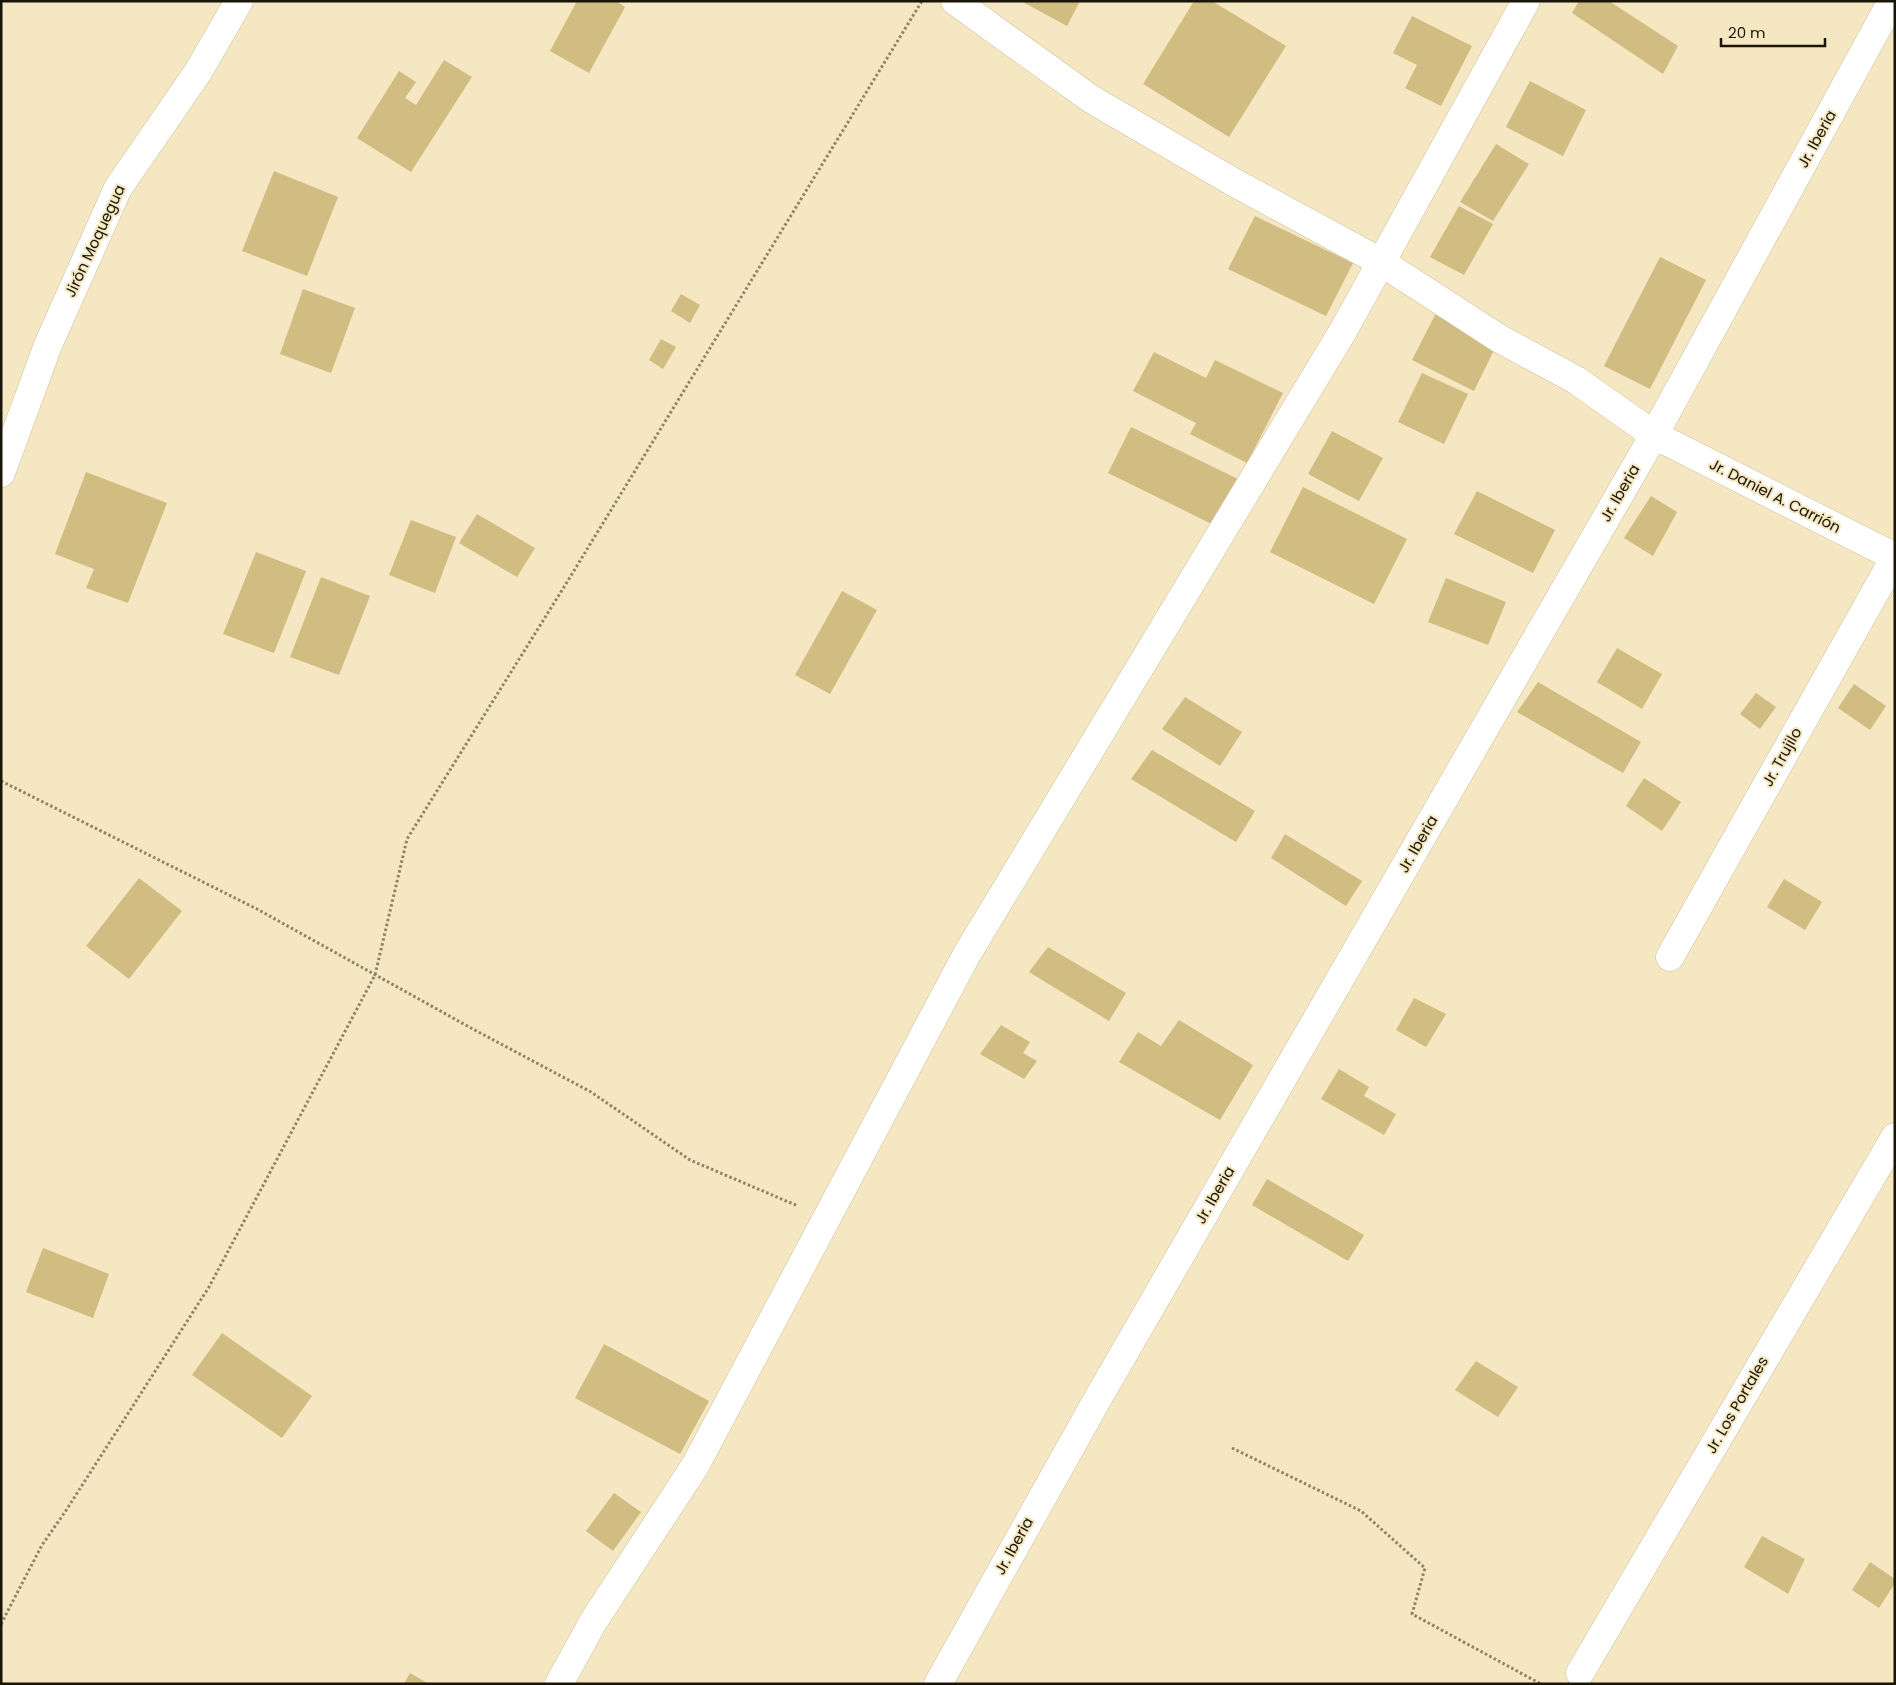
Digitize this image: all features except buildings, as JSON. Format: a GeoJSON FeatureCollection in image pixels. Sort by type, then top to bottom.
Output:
{"type":"FeatureCollection","features":[{"type":"Feature","properties":{"kind":"street","name":"Jirón Moquegua"},"geometry":{"type":"LineString","coordinates":[[1,473],[48,346],[118,188],[198,72],[239,1]]}},
{"type":"Feature","properties":{"kind":"street","name":"Jr. Daniel A. Carrión"},"geometry":{"type":"LineString","coordinates":[[954,1],[1091,99],[1235,183],[1381,262],[1500,339],[1576,380],[1654,435],[1895,557]]}},
{"type":"Feature","properties":{"kind":"street"},"geometry":{"type":"LineString","coordinates":[[559,1684],[593,1622],[695,1466],[967,954],[1343,331],[1526,1]]}},
{"type":"Feature","properties":{"kind":"street","name":"Jr. Iberia"},"geometry":{"type":"LineString","coordinates":[[938,1684],[1106,1382],[1654,435],[1892,1]]}},
{"type":"Feature","properties":{"kind":"street","name":"Jr. Trujilo"},"geometry":{"type":"LineString","coordinates":[[1670,957],[1895,557]]}},
{"type":"Feature","properties":{"kind":"street","name":"Jr. Los Portales"},"geometry":{"type":"LineString","coordinates":[[1580,1672],[1895,1137]]}},
{"type":"Feature","properties":{"kind":"path"},"geometry":{"type":"LineString","coordinates":[[1,1624],[42,1544],[65,1512],[209,1287],[375,975],[407,839],[570,579],[922,1]]}},
{"type":"Feature","properties":{"kind":"path"},"geometry":{"type":"LineString","coordinates":[[1,781],[257,909],[591,1092],[690,1160],[826,1218]]}},
{"type":"Feature","properties":{"kind":"path"},"geometry":{"type":"LineString","coordinates":[[1232,1448],[1361,1511],[1426,1568],[1412,1614],[1541,1684]]}}]}
